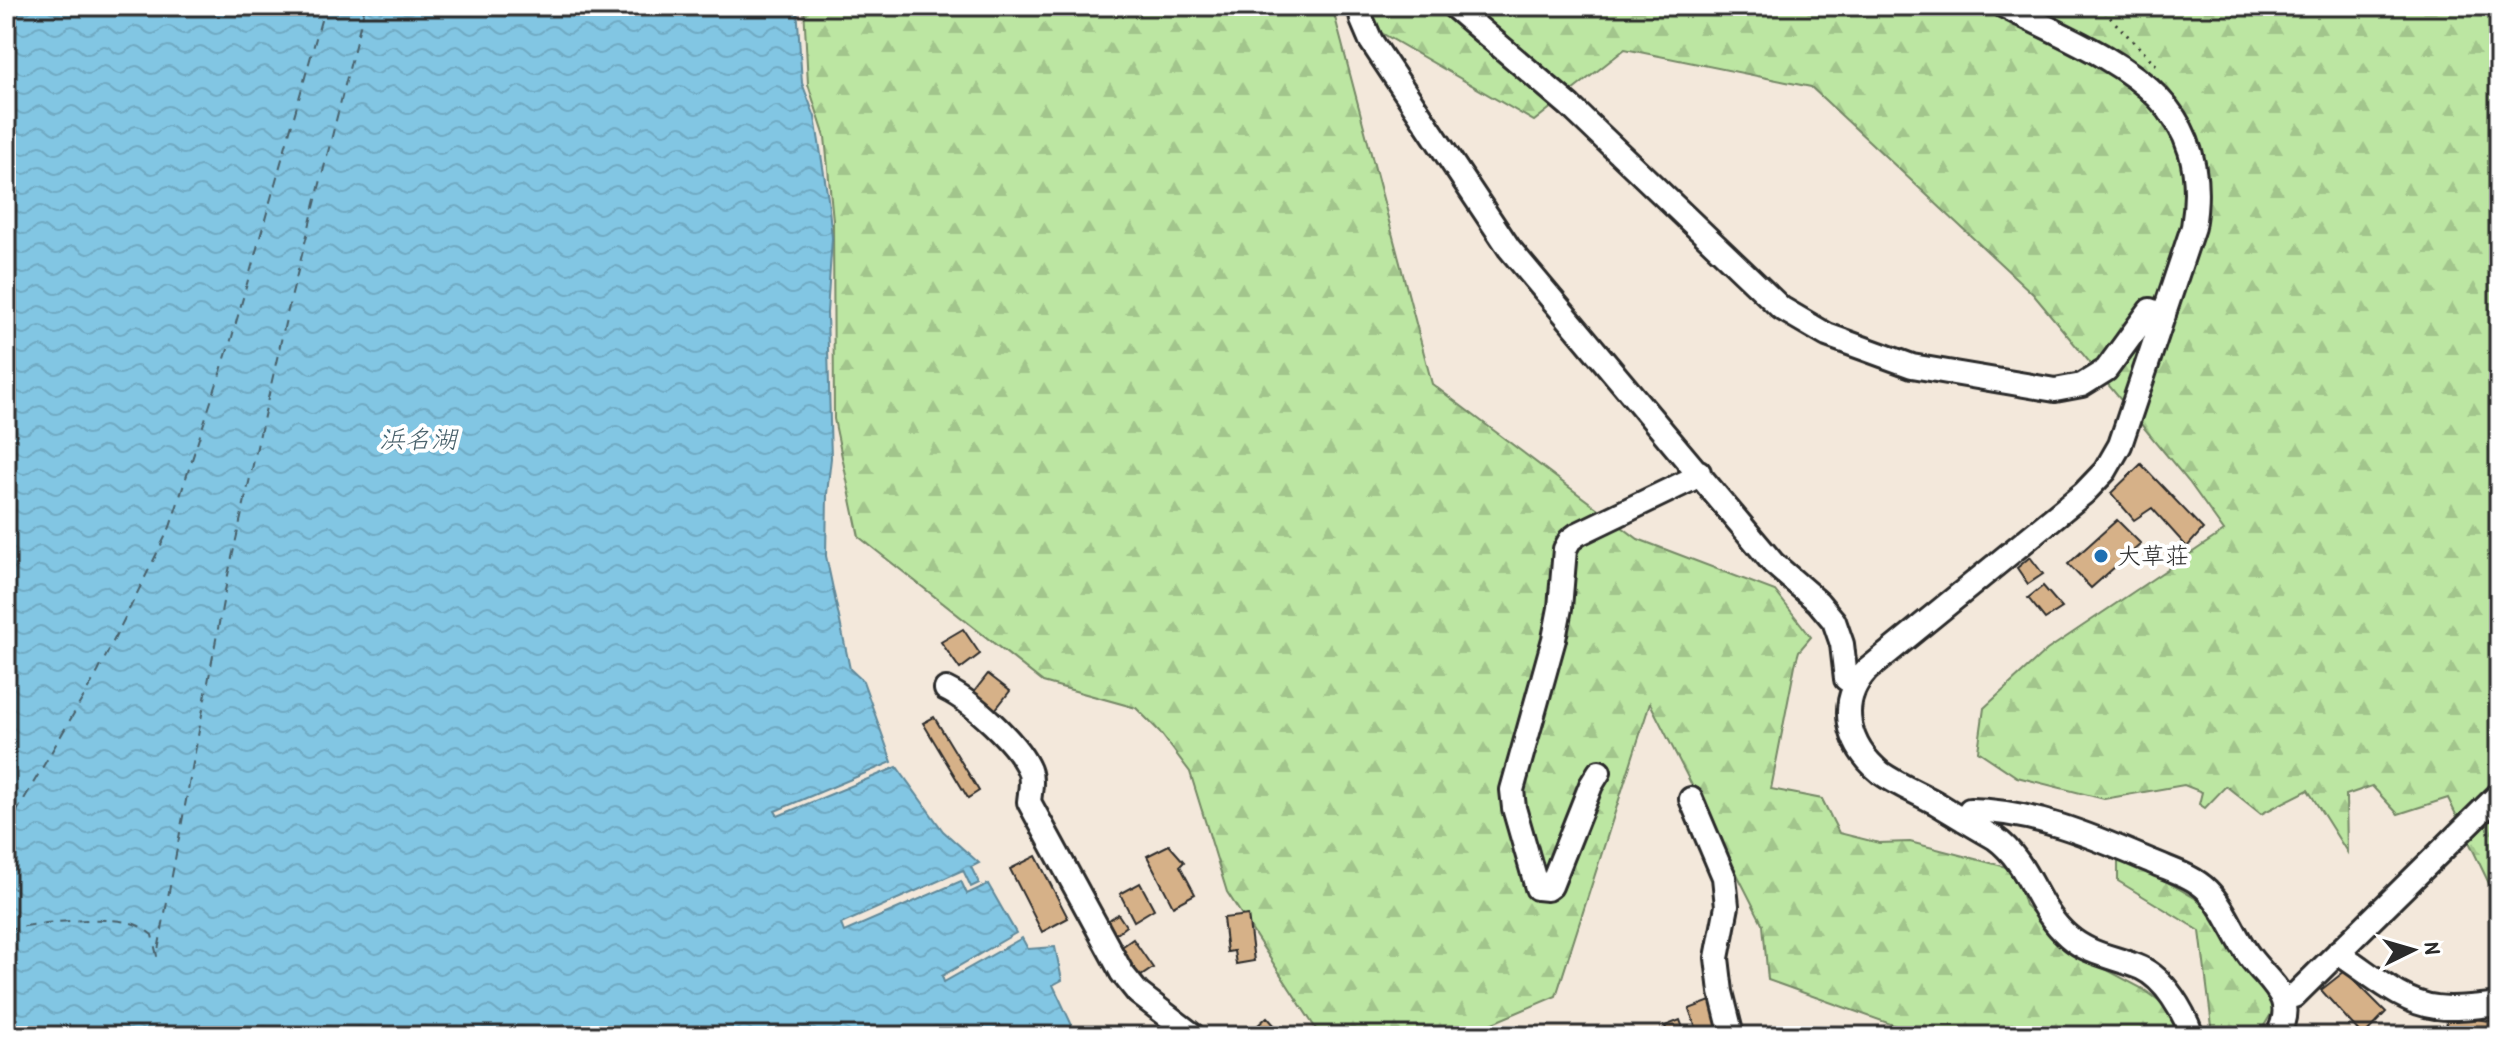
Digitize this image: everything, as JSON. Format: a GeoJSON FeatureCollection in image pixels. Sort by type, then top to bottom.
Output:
{"type":"FeatureCollection","features":[{"type":"Feature","properties":{"kind":"street"},"geometry":{"type":"LineString","coordinates":[[1360,6],[1371,41],[1497,233],[1773,563],[1827,610],[1839,632],[1846,679],[1856,685]]}},
{"type":"Feature","properties":{"kind":"street"},"geometry":{"type":"LineString","coordinates":[[1453,6],[1527,67],[1612,145],[1781,308],[1827,335],[1912,366],[2055,390],[2095,379],[2116,359],[2150,310],[2164,315]]}},
{"type":"Feature","properties":{"kind":"street"},"geometry":{"type":"LineString","coordinates":[[2004,6],[2134,74],[2160,97],[2180,125],[2194,166],[2196,209],[2193,227],[2126,431],[2105,471],[2084,493],[1867,670],[1850,697],[1848,718],[1861,750],[1879,771],[2010,850],[2047,911],[2067,936],[2095,953],[2143,969],[2159,981],[2182,1014],[2192,1036]]}},
{"type":"Feature","properties":{"kind":"street"},"geometry":{"type":"LineString","coordinates":[[1599,772],[1551,886],[1547,889],[1537,888],[1514,808],[1512,790],[1554,639],[1565,549],[1578,534],[1690,480],[1699,472]]}},
{"type":"Feature","properties":{"kind":"street"},"geometry":{"type":"LineString","coordinates":[[946,689],[958,695],[1003,734],[1025,763],[1031,778],[1029,802],[1122,973],[1138,993],[1194,1036]]}},
{"type":"Feature","properties":{"kind":"street"},"geometry":{"type":"LineString","coordinates":[[2283,999],[2294,996],[2499,794]]}},
{"type":"Feature","properties":{"kind":"street"},"geometry":{"type":"LineString","coordinates":[[1691,799],[1724,877],[1727,906],[1717,958],[1721,992],[1732,1036]]}},
{"type":"Feature","properties":{"kind":"street"},"geometry":{"type":"LineString","coordinates":[[1964,820],[1970,810],[2047,822],[2087,835],[2196,881],[2213,897],[2242,946],[2276,986],[2283,999],[2285,1015],[2277,1036]]}},
{"type":"Feature","properties":{"kind":"street"},"geometry":{"type":"LineString","coordinates":[[2339,951],[2369,974],[2418,1003],[2445,1008],[2499,1004]]}},
{"type":"Feature","properties":{"kind":"green space"},"geometry":{"type":"Polygon","coordinates":[[[804,6],[1332,6],[1432,384],[1638,539],[1775,591],[1811,637],[1799,651],[1795,665],[1771,789],[1822,799],[1839,833],[1879,843],[1910,842],[2014,869],[2025,905],[2075,953],[2143,989],[2171,1009],[2186,1036],[1924,1036],[1768,980],[1763,925],[1650,703],[1556,996],[1488,1025],[1449,1036],[1334,1036],[1316,1029],[1227,892],[1190,772],[1159,731],[1136,708],[1043,682],[859,537],[834,419],[833,220],[825,137],[808,84],[804,6]]]}},
{"type":"Feature","properties":{"kind":"green space"},"geometry":{"type":"Polygon","coordinates":[[[1335,6],[2499,6],[2499,950],[2492,947],[2496,898],[2448,798],[2398,814],[2372,786],[2346,795],[2347,852],[2308,790],[2261,814],[2226,786],[2205,808],[2199,804],[2202,792],[2184,785],[2104,799],[2017,777],[1978,751],[1984,708],[2047,650],[2224,531],[2189,482],[2033,294],[1811,87],[1625,49],[1534,121],[1335,6]]]}},
{"type":"Feature","properties":{"kind":"green space"},"geometry":{"type":"Polygon","coordinates":[[[2118,860],[2157,876],[2210,907],[2274,1009],[2258,1036],[2211,1036],[2200,931],[2118,881],[2118,860]]]}},
{"type":"Feature","properties":{"kind":"water","name":"浜名湖"},"geometry":{"type":"Polygon","coordinates":[[[6,6],[797,6],[802,83],[815,117],[832,238],[827,313],[831,458],[826,556],[850,669],[863,681],[892,762],[775,811],[778,816],[897,767],[943,831],[979,863],[971,867],[979,883],[971,887],[963,870],[841,924],[844,932],[961,881],[967,894],[988,884],[1016,933],[942,976],[944,982],[1022,938],[1028,949],[1055,947],[1062,980],[1053,985],[1077,1036],[6,1036],[6,6]]]}},
{"type":"Feature","properties":{"kind":"building"},"geometry":{"type":"Polygon","coordinates":[[[2141,464],[2203,529],[2187,547],[2152,508],[2134,520],[2111,493],[2141,464]]]}},
{"type":"Feature","properties":{"kind":"building"},"geometry":{"type":"Polygon","coordinates":[[[2117,520],[2141,544],[2091,588],[2068,564],[2117,520]]]}},
{"type":"Feature","properties":{"kind":"building"},"geometry":{"type":"Polygon","coordinates":[[[2030,557],[2043,574],[2028,584],[2017,568],[2030,557]]]}},
{"type":"Feature","properties":{"kind":"building"},"geometry":{"type":"Polygon","coordinates":[[[2043,586],[2062,608],[2045,619],[2028,598],[2043,586]]]}},
{"type":"Feature","properties":{"kind":"building"},"geometry":{"type":"Polygon","coordinates":[[[963,629],[980,654],[960,669],[941,642],[963,629]]]}},
{"type":"Feature","properties":{"kind":"building"},"geometry":{"type":"Polygon","coordinates":[[[988,674],[1010,691],[995,710],[973,693],[988,674]]]}},
{"type":"Feature","properties":{"kind":"building"},"geometry":{"type":"Polygon","coordinates":[[[934,717],[979,791],[968,798],[923,723],[934,717]]]}},
{"type":"Feature","properties":{"kind":"building"},"geometry":{"type":"Polygon","coordinates":[[[1169,845],[1184,862],[1180,866],[1195,894],[1173,906],[1147,856],[1169,845]]]}},
{"type":"Feature","properties":{"kind":"building"},"geometry":{"type":"Polygon","coordinates":[[[1036,856],[1068,918],[1042,932],[1010,869],[1036,856]]]}},
{"type":"Feature","properties":{"kind":"building"},"geometry":{"type":"Polygon","coordinates":[[[1140,883],[1154,909],[1134,921],[1120,894],[1140,883]]]}},
{"type":"Feature","properties":{"kind":"building"},"geometry":{"type":"Polygon","coordinates":[[[1118,914],[1126,926],[1113,936],[1104,923],[1118,914]]]}},
{"type":"Feature","properties":{"kind":"building"},"geometry":{"type":"Polygon","coordinates":[[[1248,915],[1254,961],[1236,964],[1234,951],[1227,952],[1223,918],[1248,915]]]}},
{"type":"Feature","properties":{"kind":"building"},"geometry":{"type":"Polygon","coordinates":[[[1133,939],[1153,968],[1135,980],[1116,951],[1133,939]]]}},
{"type":"Feature","properties":{"kind":"building"},"geometry":{"type":"Polygon","coordinates":[[[2345,971],[2386,1012],[2363,1036],[2321,990],[2345,971]]]}},
{"type":"Feature","properties":{"kind":"building"},"geometry":{"type":"Polygon","coordinates":[[[1713,1000],[1726,1036],[1699,1036],[1689,1009],[1713,1000]]]}},
{"type":"Feature","properties":{"kind":"building"},"geometry":{"type":"Polygon","coordinates":[[[2447,1016],[2499,1022],[2499,1036],[2446,1036],[2447,1016]]]}},
{"type":"Feature","properties":{"kind":"building"},"geometry":{"type":"Polygon","coordinates":[[[1267,1017],[1284,1036],[1246,1036],[1267,1017]]]}},
{"type":"Feature","properties":{"kind":"building"},"geometry":{"type":"Polygon","coordinates":[[[1680,1020],[1686,1036],[1669,1036],[1665,1026],[1680,1020]]]}},
{"type":"Feature","properties":{"kind":"ferry route"},"geometry":{"type":"LineString","coordinates":[[6,830],[98,672],[170,527],[232,337],[325,6]]}},
{"type":"Feature","properties":{"kind":"ferry route"},"geometry":{"type":"LineString","coordinates":[[6,930],[72,921],[126,922],[152,935],[157,956],[228,575],[288,310],[365,6]]}},
{"type":"Feature","properties":{"kind":"place","name":"大草荘"},"geometry":{"type":"Point","coordinates":[2101,556]}}]}
